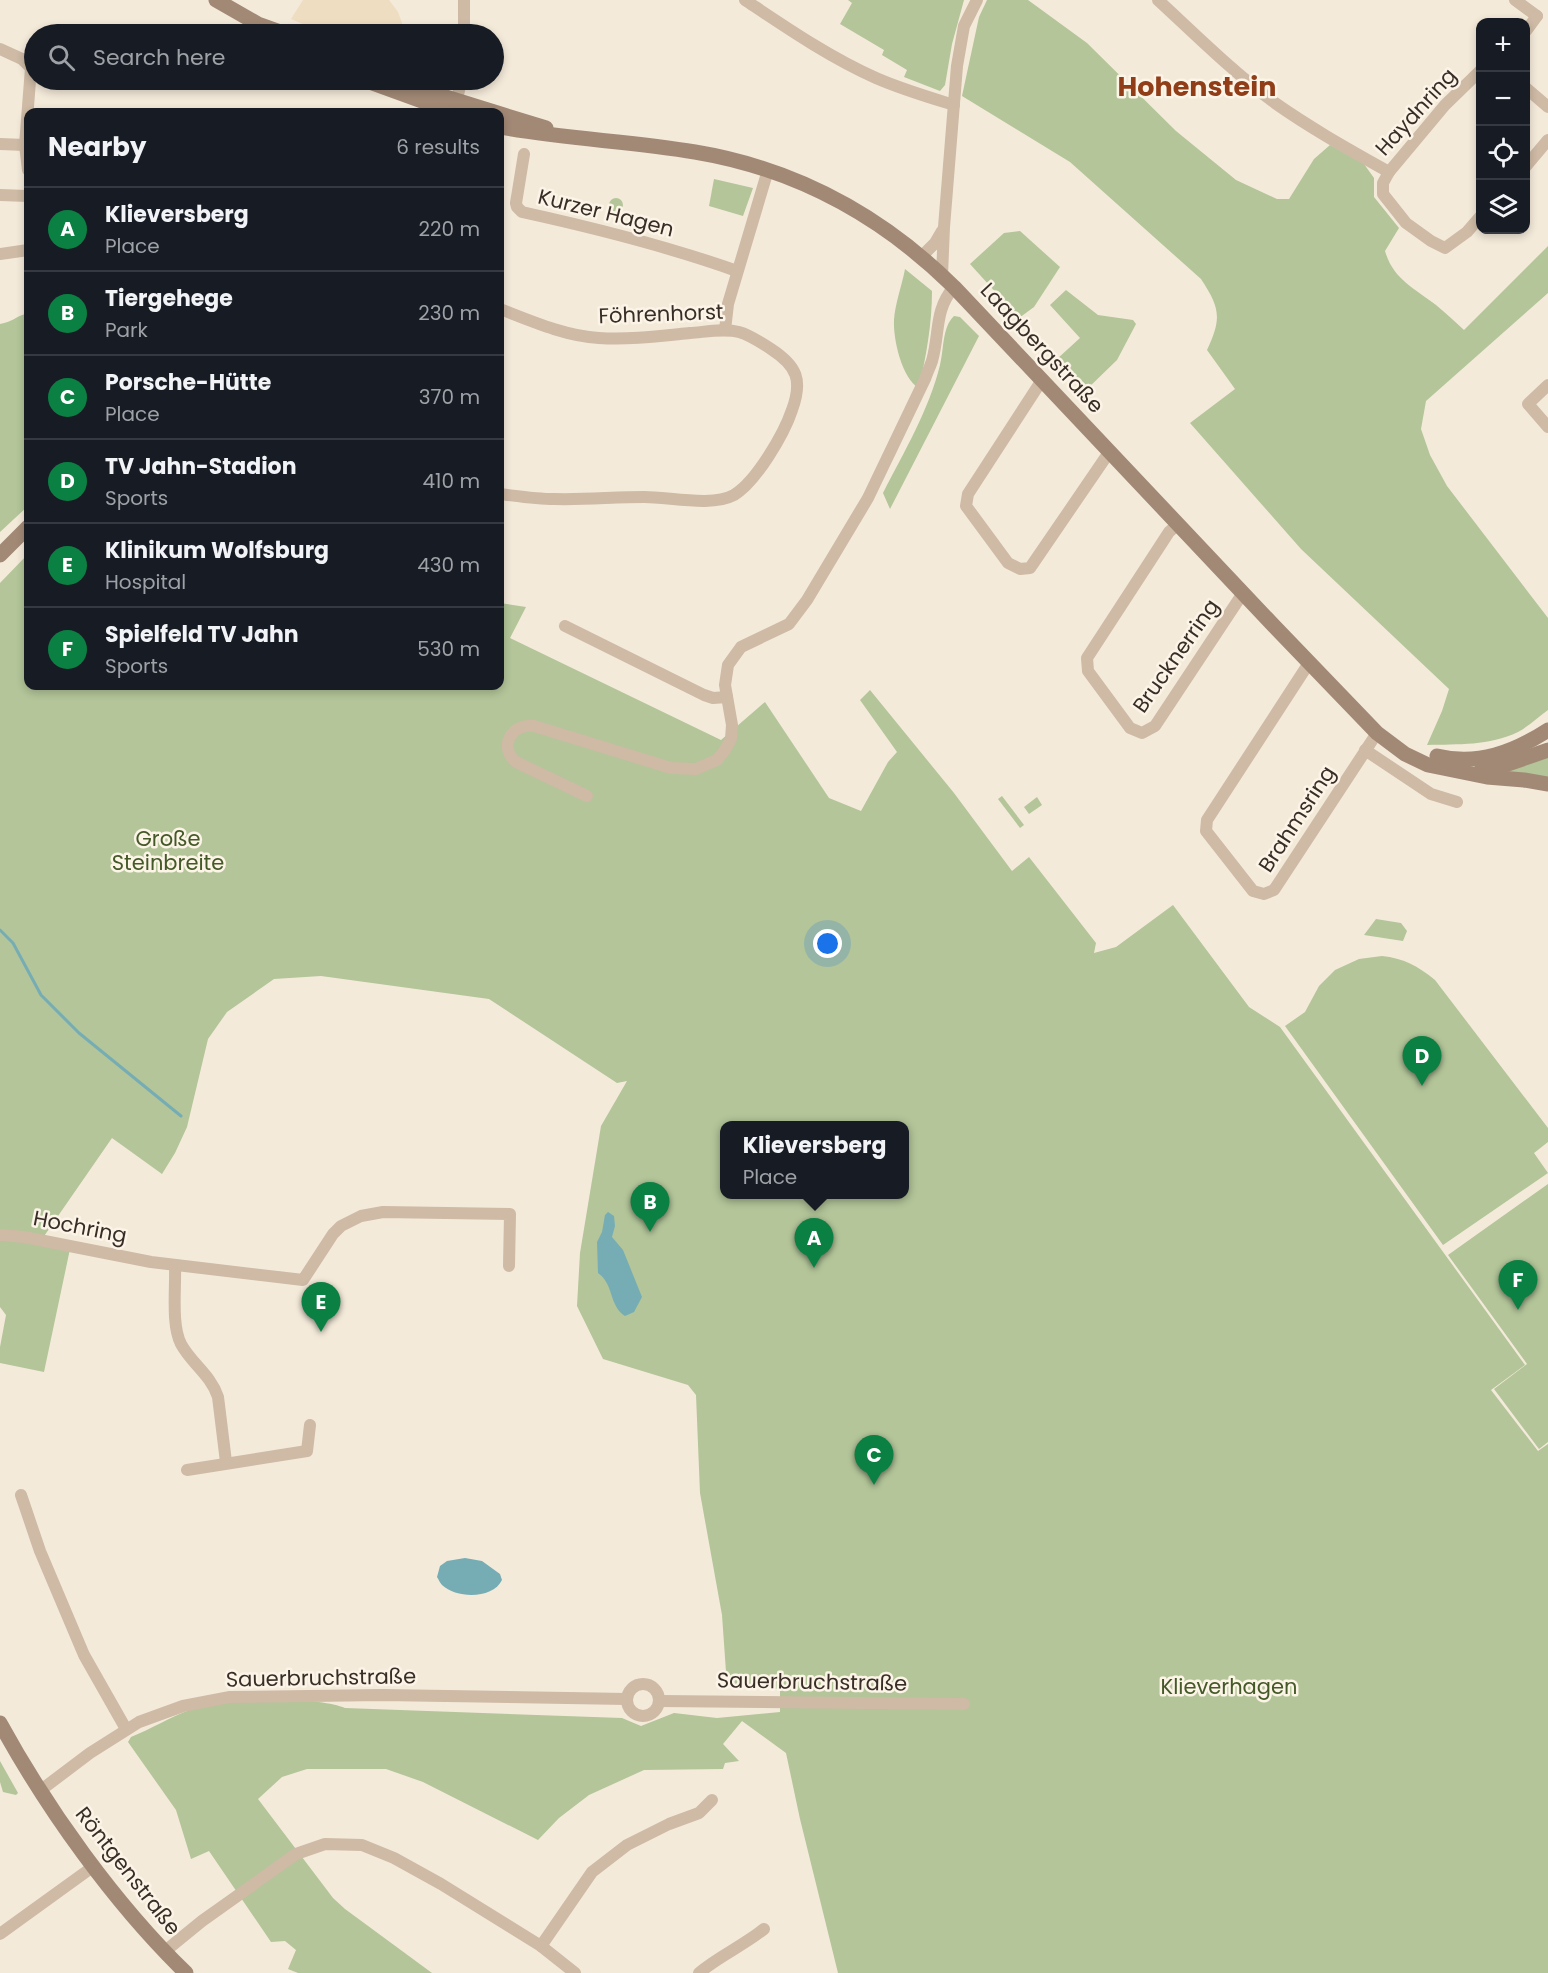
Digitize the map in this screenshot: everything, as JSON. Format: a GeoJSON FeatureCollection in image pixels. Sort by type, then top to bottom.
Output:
{"type":"FeatureCollection","features":[{"type":"Feature","properties":{"kind":"street"},"geometry":{"type":"LineString","coordinates":[[216,0],[258,24]]}},
{"type":"Feature","properties":{"kind":"street"},"geometry":{"type":"LineString","coordinates":[[464,24],[465,0]]}},
{"type":"Feature","properties":{"kind":"street"},"geometry":{"type":"LineString","coordinates":[[745,0],[825,51],[865,72],[914,93],[954,105]]}},
{"type":"Feature","properties":{"kind":"street"},"geometry":{"type":"LineString","coordinates":[[942,275],[957,66],[964,26],[976,0]]}},
{"type":"Feature","properties":{"kind":"street"},"geometry":{"type":"LineString","coordinates":[[1158,0],[1223,61],[1275,102],[1325,136],[1389,172]]}},
{"type":"Feature","properties":{"kind":"street"},"geometry":{"type":"LineString","coordinates":[[1515,0],[1543,16],[1530,27]]}},
{"type":"Feature","properties":{"kind":"street"},"geometry":{"type":"LineString","coordinates":[[0,49],[24,61]]}},
{"type":"Feature","properties":{"kind":"street","name":"Haydnring"},"geometry":{"type":"LineString","coordinates":[[1476,222],[1467,232],[1445,248],[1406,223],[1383,194],[1383,183],[1389,172],[1444,105],[1479,72]]}},
{"type":"Feature","properties":{"kind":"street"},"geometry":{"type":"LineString","coordinates":[[28,108],[29,90]]}},
{"type":"Feature","properties":{"kind":"street"},"geometry":{"type":"LineString","coordinates":[[396,90],[454,108]]}},
{"type":"Feature","properties":{"kind":"street"},"geometry":{"type":"LineString","coordinates":[[414,90],[454,108]]}},
{"type":"Feature","properties":{"kind":"street"},"geometry":{"type":"LineString","coordinates":[[454,108],[458,90]]}},
{"type":"Feature","properties":{"kind":"street"},"geometry":{"type":"LineString","coordinates":[[1530,91],[1548,107]]}},
{"type":"Feature","properties":{"kind":"street","name":"Laagbergstraße"},"geometry":{"type":"LineString","coordinates":[[504,120],[572,137]]}},
{"type":"Feature","properties":{"kind":"street","name":"Laagbergstraße"},"geometry":{"type":"LineString","coordinates":[[504,128],[702,153],[744,162],[839,199],[873,220],[922,256],[954,287],[1377,733],[1418,761],[1487,777],[1548,784]]}},
{"type":"Feature","properties":{"kind":"street"},"geometry":{"type":"LineString","coordinates":[[1530,161],[1548,140]]}},
{"type":"Feature","properties":{"kind":"street"},"geometry":{"type":"LineString","coordinates":[[0,144],[24,145]]}},
{"type":"Feature","properties":{"kind":"street","name":"Kurzer Hagen"},"geometry":{"type":"LineString","coordinates":[[524,154],[516,203],[522,212],[647,242],[737,271]]}},
{"type":"Feature","properties":{"kind":"street"},"geometry":{"type":"LineString","coordinates":[[725,330],[728,304],[768,170]]}},
{"type":"Feature","properties":{"kind":"street"},"geometry":{"type":"LineString","coordinates":[[0,195],[24,196]]}},
{"type":"Feature","properties":{"kind":"street"},"geometry":{"type":"LineString","coordinates":[[922,256],[935,243],[944,227]]}},
{"type":"Feature","properties":{"kind":"street"},"geometry":{"type":"LineString","coordinates":[[0,254],[24,251]]}},
{"type":"Feature","properties":{"kind":"street"},"geometry":{"type":"LineString","coordinates":[[587,796],[510,757],[508,740],[512,733],[519,727],[534,726],[671,768],[696,769],[717,760],[731,740],[732,725],[726,676],[734,655],[750,641],[789,624],[807,600],[868,498],[933,360],[940,312],[945,297],[954,287]]}},
{"type":"Feature","properties":{"kind":"street","name":"Föhrenhorst"},"geometry":{"type":"LineString","coordinates":[[504,310],[565,332],[599,338],[725,330],[739,332],[772,350],[792,366],[797,374],[795,402],[779,439],[743,487],[733,495],[721,500],[645,497],[553,499],[504,494]]}},
{"type":"Feature","properties":{"kind":"street"},"geometry":{"type":"LineString","coordinates":[[1042,380],[968,494],[966,506],[1008,563],[1020,569],[1030,568],[1110,451]]}},
{"type":"Feature","properties":{"kind":"street"},"geometry":{"type":"LineString","coordinates":[[1548,386],[1528,404],[1548,427]]}},
{"type":"Feature","properties":{"kind":"street","name":"Brucknerring"},"geometry":{"type":"LineString","coordinates":[[1178,524],[1169,532],[1087,658],[1088,671],[1130,728],[1142,733],[1155,726],[1243,593]]}},
{"type":"Feature","properties":{"kind":"street"},"geometry":{"type":"LineString","coordinates":[[0,555],[24,530]]}},
{"type":"Feature","properties":{"kind":"street"},"geometry":{"type":"LineString","coordinates":[[566,626],[704,695],[713,698],[728,697]]}},
{"type":"Feature","properties":{"kind":"street","name":"Brahmsring"},"geometry":{"type":"LineString","coordinates":[[1309,663],[1207,820],[1206,831],[1253,891],[1264,894],[1274,890],[1377,733]]}},
{"type":"Feature","properties":{"kind":"street","name":"Laagbergstraße"},"geometry":{"type":"LineString","coordinates":[[1391,743],[1442,757],[1473,760],[1512,751],[1548,730]]}},
{"type":"Feature","properties":{"kind":"street"},"geometry":{"type":"LineString","coordinates":[[1365,750],[1431,794],[1457,802]]}},
{"type":"Feature","properties":{"kind":"street","name":"Laagbergstraße"},"geometry":{"type":"LineString","coordinates":[[1452,769],[1508,764],[1548,750]]}},
{"type":"Feature","properties":{"kind":"street","name":"Hochring"},"geometry":{"type":"LineString","coordinates":[[0,1235],[24,1237],[151,1262],[303,1280],[323,1246],[341,1226],[361,1216],[383,1212],[510,1214],[509,1266]]}},
{"type":"Feature","properties":{"kind":"street"},"geometry":{"type":"LineString","coordinates":[[175,1265],[177,1336],[215,1388],[226,1462]]}},
{"type":"Feature","properties":{"kind":"street"},"geometry":{"type":"LineString","coordinates":[[187,1470],[307,1450],[310,1425]]}},
{"type":"Feature","properties":{"kind":"street"},"geometry":{"type":"LineString","coordinates":[[21,1495],[44,1559],[84,1655],[126,1729]]}},
{"type":"Feature","properties":{"kind":"street"},"geometry":{"type":"LineString","coordinates":[[644,1684],[654,1689],[659,1701],[654,1712],[642,1716],[631,1711],[627,1700],[632,1689],[644,1684]]}},
{"type":"Feature","properties":{"kind":"street","name":"Sauerbruchstraße"},"geometry":{"type":"LineString","coordinates":[[41,1790],[126,1729],[183,1706],[230,1697],[383,1695],[627,1700]]}},
{"type":"Feature","properties":{"kind":"street","name":"Sauerbruchstraße"},"geometry":{"type":"LineString","coordinates":[[659,1701],[964,1704]]}},
{"type":"Feature","properties":{"kind":"street"},"geometry":{"type":"LineString","coordinates":[[0,1723],[41,1790]]}},
{"type":"Feature","properties":{"kind":"street","name":"Röntgenstraße"},"geometry":{"type":"LineString","coordinates":[[41,1790],[94,1866],[164,1952],[186,1973]]}},
{"type":"Feature","properties":{"kind":"street"},"geometry":{"type":"LineString","coordinates":[[540,1946],[592,1872],[627,1845],[669,1824],[699,1813],[712,1800]]}},
{"type":"Feature","properties":{"kind":"street"},"geometry":{"type":"LineString","coordinates":[[164,1952],[202,1921],[296,1854],[326,1844],[362,1845],[394,1857],[540,1946],[575,1973]]}},
{"type":"Feature","properties":{"kind":"street"},"geometry":{"type":"LineString","coordinates":[[0,1934],[94,1866]]}},
{"type":"Feature","properties":{"kind":"street"},"geometry":{"type":"LineString","coordinates":[[699,1973],[712,1962],[746,1944],[764,1929]]}},
{"type":"Feature","properties":{"kind":"green space"},"geometry":{"type":"Polygon","coordinates":[[[848,0],[964,0],[952,44],[945,85],[940,91],[904,77],[907,70],[882,55],[884,50],[840,24],[852,3],[848,0]]]}},
{"type":"Feature","properties":{"kind":"green space"},"geometry":{"type":"Polygon","coordinates":[[[987,0],[1028,0],[1087,43],[1176,131],[1236,180],[1277,199],[1289,199],[1314,159],[1330,145],[1364,164],[1374,178],[1374,197],[1399,228],[1385,251],[1393,269],[1405,282],[1464,330],[1548,246],[1548,293],[1426,401],[1421,429],[1430,455],[1447,486],[1548,618],[1548,710],[1530,724],[1518,732],[1496,740],[1427,745],[1449,689],[1301,549],[1190,423],[1235,389],[1207,350],[1215,329],[1217,313],[1212,298],[1201,279],[1070,162],[962,96],[979,17],[987,0]]]}},
{"type":"Feature","properties":{"kind":"green space"},"geometry":{"type":"Polygon","coordinates":[[[714,179],[753,188],[743,216],[709,206],[714,179]]]}},
{"type":"Feature","properties":{"kind":"green space"},"geometry":{"type":"Polygon","coordinates":[[[613,198],[619,198],[623,205],[619,212],[613,212],[609,208],[609,202],[613,198]]]}},
{"type":"Feature","properties":{"kind":"green space"},"geometry":{"type":"Polygon","coordinates":[[[1020,231],[1060,267],[1034,307],[1019,318],[970,264],[1004,233],[1020,231]]]}},
{"type":"Feature","properties":{"kind":"green space"},"geometry":{"type":"Polygon","coordinates":[[[905,269],[932,291],[928,340],[919,388],[903,368],[895,337],[895,314],[905,269]]]}},
{"type":"Feature","properties":{"kind":"green space"},"geometry":{"type":"Polygon","coordinates":[[[1066,290],[1098,315],[1133,320],[1136,324],[1117,360],[1085,391],[1057,359],[1080,338],[1050,305],[1066,290]]]}},
{"type":"Feature","properties":{"kind":"green space"},"geometry":{"type":"Polygon","coordinates":[[[24,314],[24,510],[0,532],[0,324],[24,314]]]}},
{"type":"Feature","properties":{"kind":"green space"},"geometry":{"type":"Polygon","coordinates":[[[954,316],[960,317],[979,336],[890,509],[883,493],[929,398],[940,365],[945,332],[954,316]]]}},
{"type":"Feature","properties":{"kind":"green space"},"geometry":{"type":"Polygon","coordinates":[[[24,558],[24,690],[504,690],[504,604],[526,607],[510,638],[721,740],[765,702],[829,798],[861,811],[888,762],[897,752],[860,700],[870,690],[954,793],[1012,871],[1029,857],[1096,943],[1094,953],[1116,947],[1173,905],[1249,1007],[1280,1027],[1525,1365],[1491,1390],[1538,1451],[1548,1444],[1548,1973],[838,1973],[786,1753],[742,1721],[723,1744],[739,1761],[725,1763],[723,1769],[644,1770],[589,1795],[559,1818],[538,1840],[423,1782],[386,1769],[307,1769],[282,1777],[258,1799],[333,1898],[432,1973],[298,1973],[288,1969],[296,1950],[285,1941],[271,1942],[209,1851],[191,1859],[176,1810],[128,1742],[131,1737],[190,1710],[268,1700],[313,1701],[345,1708],[622,1718],[641,1726],[674,1713],[717,1718],[780,1712],[780,1689],[727,1686],[722,1615],[700,1493],[696,1395],[688,1385],[603,1359],[577,1306],[580,1253],[601,1126],[627,1081],[617,1083],[489,999],[321,976],[274,979],[227,1012],[208,1039],[187,1127],[162,1174],[112,1138],[40,1242],[70,1249],[44,1372],[0,1363],[0,1347],[6,1315],[0,1307],[0,583],[24,558]]]}},
{"type":"Feature","properties":{"kind":"green space"},"geometry":{"type":"Polygon","coordinates":[[[1548,756],[1548,779],[1507,773],[1507,770],[1548,756]]]}},
{"type":"Feature","properties":{"kind":"green space"},"geometry":{"type":"Polygon","coordinates":[[[1002,796],[1024,825],[1020,828],[998,799],[1002,796]]]}},
{"type":"Feature","properties":{"kind":"green space"},"geometry":{"type":"Polygon","coordinates":[[[1037,797],[1042,805],[1029,814],[1024,807],[1037,797]]]}},
{"type":"Feature","properties":{"kind":"green space"},"geometry":{"type":"Polygon","coordinates":[[[1376,919],[1401,923],[1407,931],[1403,941],[1364,935],[1376,919]]]}},
{"type":"Feature","properties":{"kind":"green space"},"geometry":{"type":"Polygon","coordinates":[[[1382,956],[1410,964],[1435,980],[1548,1128],[1548,1142],[1534,1153],[1548,1173],[1443,1245],[1285,1026],[1305,1012],[1319,986],[1335,970],[1359,959],[1382,956]]]}},
{"type":"Feature","properties":{"kind":"green space"},"geometry":{"type":"Polygon","coordinates":[[[1548,1184],[1548,1442],[1539,1449],[1494,1389],[1527,1364],[1448,1255],[1548,1184]]]}},
{"type":"Feature","properties":{"kind":"green space"},"geometry":{"type":"Polygon","coordinates":[[[0,1761],[18,1793],[16,1795],[3,1792],[0,1782],[0,1761]]]}},
{"type":"Feature","properties":{"kind":"shaded area"},"geometry":{"type":"Polygon","coordinates":[[[303,0],[389,0],[398,12],[402,24],[303,24],[291,19],[303,0]]]}},
{"type":"Feature","properties":{"kind":"water"},"geometry":{"type":"Polygon","coordinates":[[[608,1212],[614,1216],[615,1226],[612,1237],[623,1250],[642,1297],[634,1312],[625,1316],[616,1307],[607,1283],[598,1273],[597,1242],[608,1212]]]}},
{"type":"Feature","properties":{"kind":"water"},"geometry":{"type":"Polygon","coordinates":[[[465,1558],[482,1561],[500,1574],[502,1580],[491,1591],[483,1594],[465,1595],[449,1590],[437,1577],[440,1566],[447,1561],[465,1558]]]}},
{"type":"Feature","properties":{"kind":"waterway"},"geometry":{"type":"LineString","coordinates":[[0,930],[13,943],[41,995],[79,1033],[181,1116]]}},
{"type":"Feature","properties":{"kind":"place","name":"TV Jahn-Stadion"},"geometry":{"type":"Point","coordinates":[1422,1086]}},
{"type":"Feature","properties":{"kind":"place","name":"Tiergehege"},"geometry":{"type":"Point","coordinates":[650,1232]}},
{"type":"Feature","properties":{"kind":"place","name":"Klieversberg"},"geometry":{"type":"Point","coordinates":[814,1268]}},
{"type":"Feature","properties":{"kind":"place","name":"Spielfeld TV Jahn"},"geometry":{"type":"Point","coordinates":[1518,1310]}},
{"type":"Feature","properties":{"kind":"place","name":"Klinikum Wolfsburg"},"geometry":{"type":"Point","coordinates":[321,1332]}},
{"type":"Feature","properties":{"kind":"place","name":"Porsche-Hütte"},"geometry":{"type":"Point","coordinates":[874,1485]}},
{"type":"Feature","properties":{"kind":"district","name":"Hohenstein"},"geometry":{"type":"Point","coordinates":[1197,87]}},
{"type":"Feature","properties":{"kind":"park label","name":"Große Steinbreite"},"geometry":{"type":"Point","coordinates":[168,851]}},
{"type":"Feature","properties":{"kind":"park label","name":"Klieverhagen"},"geometry":{"type":"Point","coordinates":[1229,1687]}}]}
